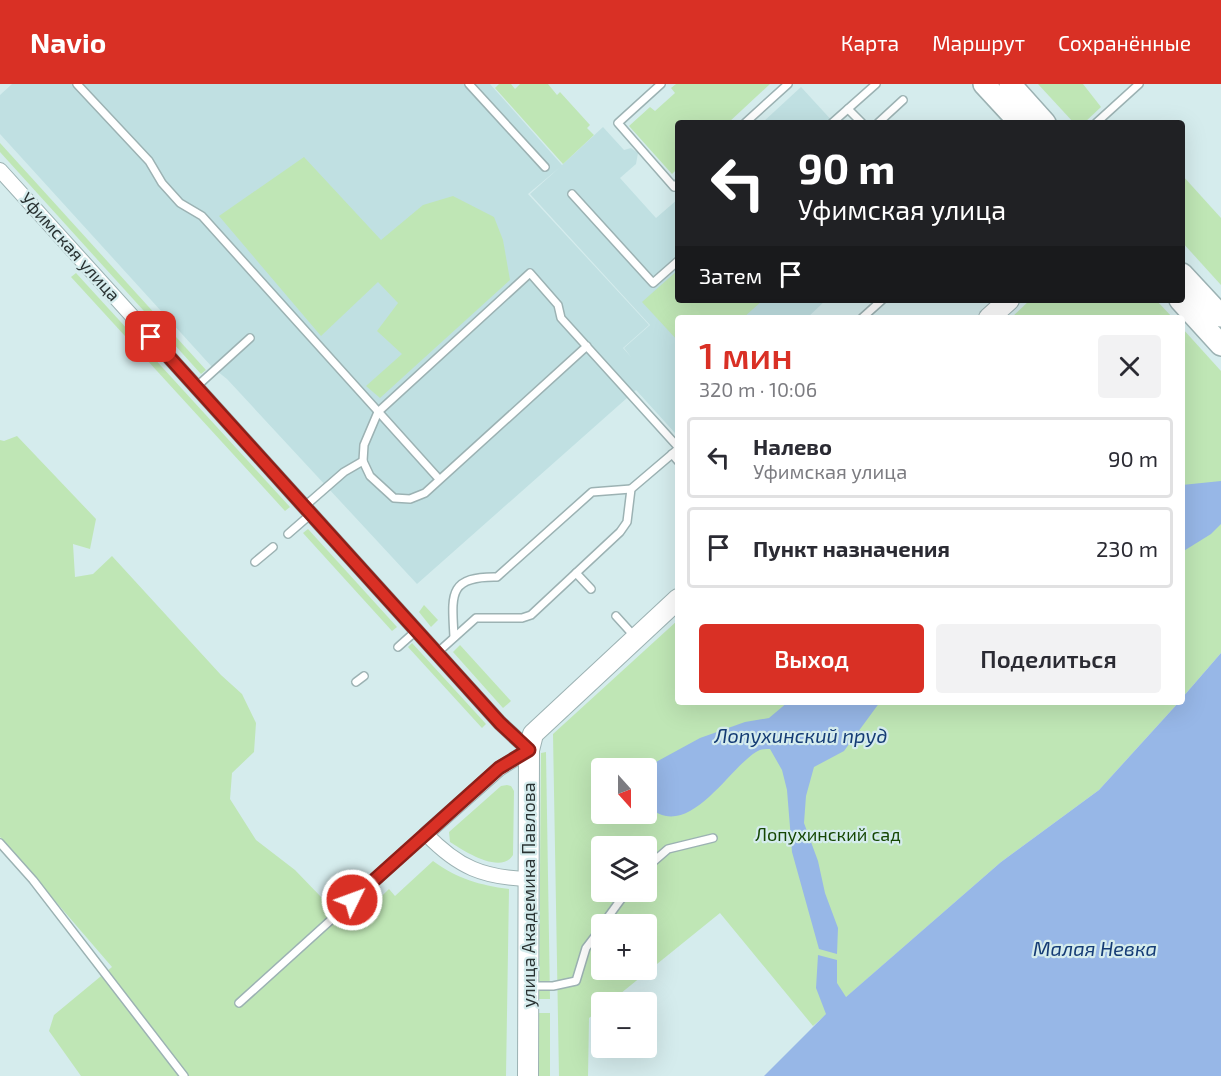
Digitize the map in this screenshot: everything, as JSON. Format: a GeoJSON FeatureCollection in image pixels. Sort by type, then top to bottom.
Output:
{"type":"FeatureCollection","features":[{"type":"Feature","properties":{"kind":"main road"},"geometry":{"type":"LineString","coordinates":[[984,84],[1017,120]]}},
{"type":"Feature","properties":{"kind":"main road"},"geometry":{"type":"LineString","coordinates":[[1010,84],[1041,120]]}},
{"type":"Feature","properties":{"kind":"main road"},"geometry":{"type":"LineString","coordinates":[[1185,277],[1221,316]]}},
{"type":"Feature","properties":{"kind":"main road"},"geometry":{"type":"LineString","coordinates":[[1183,303],[1221,345]]}},
{"type":"Feature","properties":{"kind":"street","name":"Уфимская улица"},"geometry":{"type":"LineString","coordinates":[[0,170],[514,738],[529,750]]}},
{"type":"Feature","properties":{"kind":"street"},"geometry":{"type":"LineString","coordinates":[[992,315],[1006,303]]}},
{"type":"Feature","properties":{"kind":"street","name":"улица Академика Павлова"},"geometry":{"type":"LineString","coordinates":[[528,1076],[529,750],[533,734],[543,722],[675,601]]}},
{"type":"Feature","properties":{"kind":"street"},"geometry":{"type":"LineString","coordinates":[[529,750],[499,768],[426,834],[446,854],[462,865],[500,877],[530,879]]}},
{"type":"Feature","properties":{"kind":"lane"},"geometry":{"type":"LineString","coordinates":[[77,84],[149,161],[168,190],[180,203],[202,216],[440,479]]}},
{"type":"Feature","properties":{"kind":"lane"},"geometry":{"type":"LineString","coordinates":[[469,84],[545,167]]}},
{"type":"Feature","properties":{"kind":"lane"},"geometry":{"type":"LineString","coordinates":[[661,84],[618,123],[675,187]]}},
{"type":"Feature","properties":{"kind":"lane"},"geometry":{"type":"LineString","coordinates":[[748,120],[788,84]]}},
{"type":"Feature","properties":{"kind":"lane"},"geometry":{"type":"LineString","coordinates":[[836,120],[876,84]]}},
{"type":"Feature","properties":{"kind":"lane"},"geometry":{"type":"LineString","coordinates":[[1099,120],[1139,84]]}},
{"type":"Feature","properties":{"kind":"lane"},"geometry":{"type":"LineString","coordinates":[[881,120],[903,100]]}},
{"type":"Feature","properties":{"kind":"lane"},"geometry":{"type":"LineString","coordinates":[[849,109],[859,120]]}},
{"type":"Feature","properties":{"kind":"lane"},"geometry":{"type":"LineString","coordinates":[[572,194],[653,283],[675,264]]}},
{"type":"Feature","properties":{"kind":"lane"},"geometry":{"type":"LineString","coordinates":[[587,346],[425,493],[410,499],[394,498],[370,476],[363,461],[364,445],[378,412],[530,273],[558,305],[561,318],[587,346],[675,449]]}},
{"type":"Feature","properties":{"kind":"lane"},"geometry":{"type":"LineString","coordinates":[[865,315],[879,303]]}},
{"type":"Feature","properties":{"kind":"lane"},"geometry":{"type":"LineString","coordinates":[[196,387],[250,338]]}},
{"type":"Feature","properties":{"kind":"lane"},"geometry":{"type":"LineString","coordinates":[[454,637],[452,595],[459,585],[470,578],[497,577],[592,492],[631,489],[675,451]]}},
{"type":"Feature","properties":{"kind":"lane"},"geometry":{"type":"LineString","coordinates":[[288,534],[344,472],[363,461]]}},
{"type":"Feature","properties":{"kind":"lane"},"geometry":{"type":"LineString","coordinates":[[437,653],[476,618],[522,618],[531,615],[627,522],[631,489]]}},
{"type":"Feature","properties":{"kind":"lane"},"geometry":{"type":"LineString","coordinates":[[255,562],[273,546]]}},
{"type":"Feature","properties":{"kind":"lane"},"geometry":{"type":"LineString","coordinates":[[576,573],[591,589]]}},
{"type":"Feature","properties":{"kind":"lane"},"geometry":{"type":"LineString","coordinates":[[616,616],[635,637]]}},
{"type":"Feature","properties":{"kind":"lane"},"geometry":{"type":"LineString","coordinates":[[398,647],[417,630]]}},
{"type":"Feature","properties":{"kind":"lane"},"geometry":{"type":"LineString","coordinates":[[356,681],[364,676]]}},
{"type":"Feature","properties":{"kind":"lane"},"geometry":{"type":"LineString","coordinates":[[239,1003],[426,834]]}},
{"type":"Feature","properties":{"kind":"lane"},"geometry":{"type":"LineString","coordinates":[[657,858],[668,849],[713,838]]}},
{"type":"Feature","properties":{"kind":"lane"},"geometry":{"type":"LineString","coordinates":[[0,843],[33,880],[184,1076]]}},
{"type":"Feature","properties":{"kind":"lane"},"geometry":{"type":"LineString","coordinates":[[529,986],[554,986],[576,981],[586,948],[591,941]]}},
{"type":"Feature","properties":{"kind":"shaded area"},"geometry":{"type":"Polygon","coordinates":[[[12,84],[490,84],[562,165],[603,127],[624,150],[631,148],[638,153],[636,164],[620,178],[656,218],[675,202],[675,303],[823,303],[810,315],[675,315],[675,433],[636,390],[417,584],[227,379],[212,367],[0,134],[0,95],[12,84]],[[559,168],[528,194],[649,325],[623,348],[631,357],[624,348],[650,325],[530,194],[559,168]]]}},
{"type":"Feature","properties":{"kind":"shaded area"},"geometry":{"type":"Polygon","coordinates":[[[801,87],[831,120],[765,120],[801,87]]]}},
{"type":"Feature","properties":{"kind":"green space"},"geometry":{"type":"Polygon","coordinates":[[[499,84],[511,84],[515,89],[520,84],[548,84],[557,95],[560,92],[590,125],[587,128],[594,135],[563,164],[495,88],[499,84]]]}},
{"type":"Feature","properties":{"kind":"green space"},"geometry":{"type":"Polygon","coordinates":[[[676,84],[770,84],[731,120],[675,120],[675,171],[672,174],[629,126],[650,107],[655,111],[675,93],[671,88],[676,84]]]}},
{"type":"Feature","properties":{"kind":"green space"},"geometry":{"type":"Polygon","coordinates":[[[1038,84],[1083,84],[1101,107],[1087,120],[1071,120],[1038,84]]]}},
{"type":"Feature","properties":{"kind":"green space"},"geometry":{"type":"Polygon","coordinates":[[[0,143],[206,370],[201,374],[0,152],[0,143]]]}},
{"type":"Feature","properties":{"kind":"green space"},"geometry":{"type":"Polygon","coordinates":[[[304,157],[381,240],[423,205],[453,196],[494,217],[503,240],[510,280],[380,398],[366,386],[402,354],[377,331],[398,303],[378,282],[321,336],[219,216],[304,157]]]}},
{"type":"Feature","properties":{"kind":"green space"},"geometry":{"type":"Polygon","coordinates":[[[1185,178],[1221,218],[1221,285],[1185,245],[1185,178]]]}},
{"type":"Feature","properties":{"kind":"green space"},"geometry":{"type":"Polygon","coordinates":[[[76,273],[290,507],[285,511],[71,277],[76,273]]]}},
{"type":"Feature","properties":{"kind":"green space"},"geometry":{"type":"Polygon","coordinates":[[[675,273],[675,303],[760,303],[746,315],[675,315],[675,338],[642,302],[675,273]]]}},
{"type":"Feature","properties":{"kind":"green space"},"geometry":{"type":"Polygon","coordinates":[[[1027,303],[1159,303],[1170,315],[1014,315],[1027,303]]]}},
{"type":"Feature","properties":{"kind":"green space"},"geometry":{"type":"Polygon","coordinates":[[[1185,331],[1221,371],[1221,653],[1185,695],[1185,331]]]}},
{"type":"Feature","properties":{"kind":"green space"},"geometry":{"type":"Polygon","coordinates":[[[17,436],[96,519],[90,549],[73,544],[75,577],[93,574],[112,556],[221,675],[242,694],[256,723],[254,752],[232,773],[230,799],[256,840],[295,870],[350,927],[389,889],[395,896],[433,861],[469,880],[509,889],[506,1076],[81,1076],[49,1031],[54,1015],[112,967],[0,837],[0,440],[4,441],[17,436]]]}},
{"type":"Feature","properties":{"kind":"green space"},"geometry":{"type":"Polygon","coordinates":[[[308,529],[397,627],[392,631],[303,533],[308,529]]]}},
{"type":"Feature","properties":{"kind":"green space"},"geometry":{"type":"Polygon","coordinates":[[[424,605],[438,620],[431,627],[419,612],[424,605]]]}},
{"type":"Feature","properties":{"kind":"green space","name":"Лопухинский сад"},"geometry":{"type":"Polygon","coordinates":[[[675,623],[675,705],[1176,705],[1099,790],[1001,862],[813,1026],[720,913],[657,964],[657,914],[591,914],[591,980],[637,980],[622,992],[591,992],[588,1076],[559,1076],[553,734],[675,623]]]}},
{"type":"Feature","properties":{"kind":"green space"},"geometry":{"type":"Polygon","coordinates":[[[412,643],[486,724],[482,728],[408,647],[412,643]]]}},
{"type":"Feature","properties":{"kind":"green space"},"geometry":{"type":"Polygon","coordinates":[[[460,645],[511,701],[503,708],[453,652],[460,645]]]}},
{"type":"Feature","properties":{"kind":"green space"},"geometry":{"type":"Polygon","coordinates":[[[546,752],[550,999],[539,999],[541,753],[546,752]]]}},
{"type":"Feature","properties":{"kind":"green space"},"geometry":{"type":"Polygon","coordinates":[[[501,786],[511,786],[514,791],[513,855],[507,861],[500,863],[482,859],[450,842],[449,832],[501,786]]]}},
{"type":"Feature","properties":{"kind":"green space"},"geometry":{"type":"Polygon","coordinates":[[[539,1013],[550,1013],[550,1076],[539,1076],[539,1013]]]}},
{"type":"Feature","properties":{"kind":"water"},"geometry":{"type":"Polygon","coordinates":[[[1221,481],[1221,524],[1211,534],[1185,550],[1185,485],[1221,481]]]}},
{"type":"Feature","properties":{"kind":"water","name":"Малая Невка"},"geometry":{"type":"Polygon","coordinates":[[[1221,653],[1221,1076],[764,1076],[826,1014],[816,988],[818,955],[837,960],[837,983],[846,997],[1001,862],[1099,790],[1176,705],[1185,705],[1185,695],[1221,653]]]}},
{"type":"Feature","properties":{"kind":"water","name":"Лопухинский пруд"},"geometry":{"type":"Polygon","coordinates":[[[784,705],[878,705],[844,751],[814,767],[806,796],[804,823],[838,928],[837,954],[819,949],[792,852],[787,790],[782,770],[770,749],[756,752],[706,800],[691,810],[677,816],[662,815],[657,812],[657,761],[700,738],[745,722],[769,718],[784,705]]]}},
{"type":"Feature","properties":{"kind":"route"},"geometry":{"type":"LineString","coordinates":[[151,337],[500,723],[529,750],[499,768],[352,900]]}}]}
